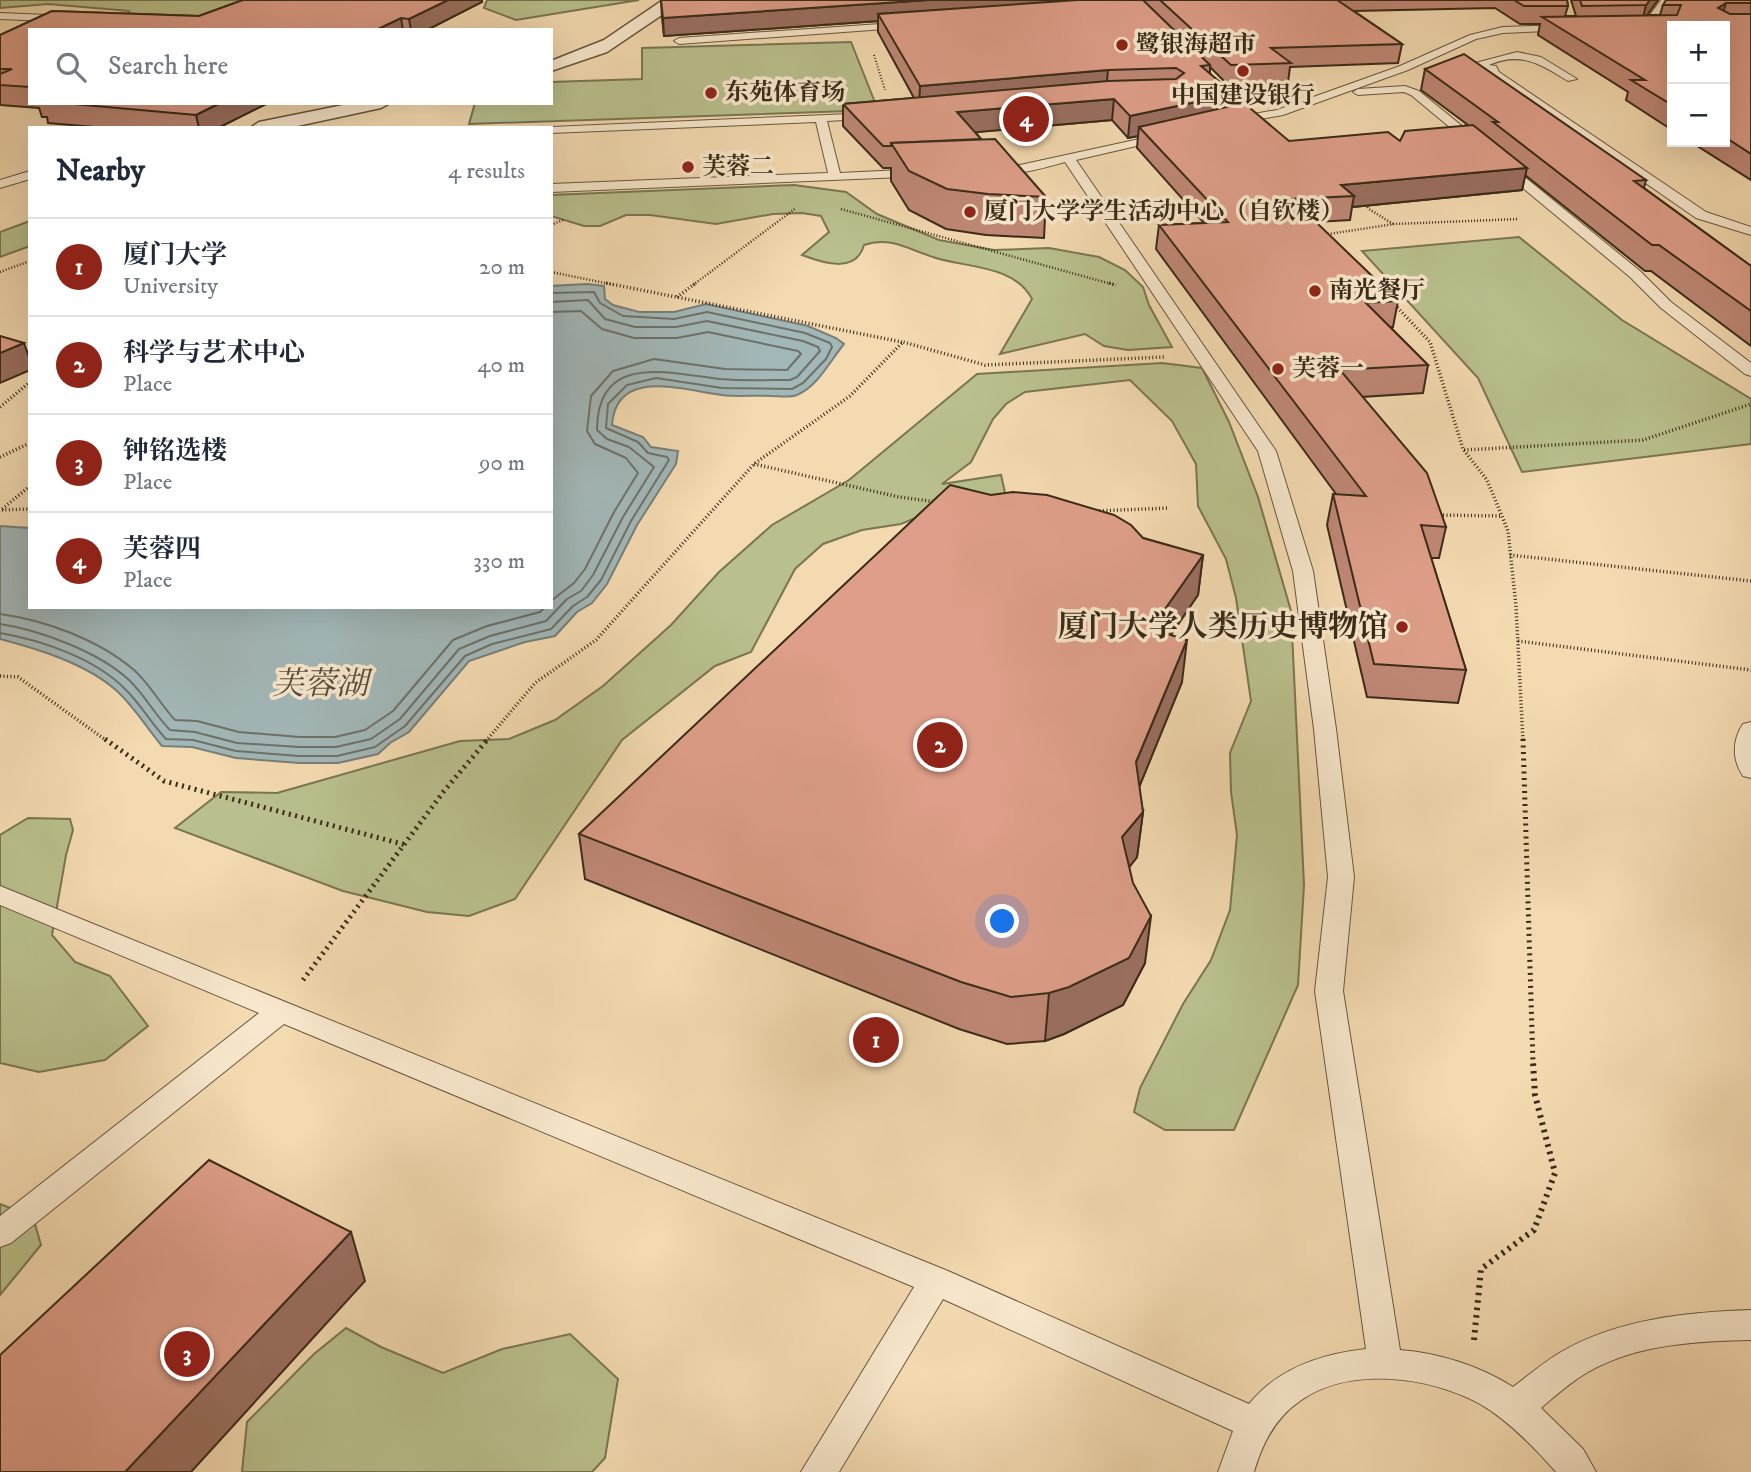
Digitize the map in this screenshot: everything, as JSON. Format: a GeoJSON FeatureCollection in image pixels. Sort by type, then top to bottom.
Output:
{"type":"FeatureCollection","features":[{"type":"Feature","properties":{"kind":"street"},"geometry":{"type":"LineString","coordinates":[[553,66],[576,60],[615,41],[662,5],[677,0]]}},
{"type":"Feature","properties":{"kind":"street"},"geometry":{"type":"LineString","coordinates":[[269,126],[371,105]]}},
{"type":"Feature","properties":{"kind":"lane"},"geometry":{"type":"LineString","coordinates":[[1659,27],[1639,27],[1665,0]]}},
{"type":"Feature","properties":{"kind":"lane"},"geometry":{"type":"LineString","coordinates":[[0,16],[48,18],[100,28]]}},
{"type":"Feature","properties":{"kind":"lane"},"geometry":{"type":"LineString","coordinates":[[678,41],[924,24]]}},
{"type":"Feature","properties":{"kind":"lane"},"geometry":{"type":"LineString","coordinates":[[1216,124],[1279,113],[1404,68],[1473,37],[1503,30],[1575,25]]}},
{"type":"Feature","properties":{"kind":"lane"},"geometry":{"type":"LineString","coordinates":[[1477,66],[1507,56],[1534,55],[1572,79]]}},
{"type":"Feature","properties":{"kind":"lane"},"geometry":{"type":"LineString","coordinates":[[1440,75],[1464,67],[1492,68],[1495,74],[1701,215],[1751,231]]}},
{"type":"Feature","properties":{"kind":"lane"},"geometry":{"type":"LineString","coordinates":[[1336,91],[1405,89],[1423,83]]}},
{"type":"Feature","properties":{"kind":"lane"},"geometry":{"type":"LineString","coordinates":[[1405,89],[1415,93],[1635,274],[1666,305],[1751,371]]}},
{"type":"Feature","properties":{"kind":"lane"},"geometry":{"type":"LineString","coordinates":[[1246,108],[1256,117]]}},
{"type":"Feature","properties":{"kind":"lane"},"geometry":{"type":"LineString","coordinates":[[553,130],[821,120],[892,114]]}},
{"type":"Feature","properties":{"kind":"lane"},"geometry":{"type":"LineString","coordinates":[[821,120],[835,177]]}},
{"type":"Feature","properties":{"kind":"lane"},"geometry":{"type":"LineString","coordinates":[[981,171],[1020,169],[1182,132]]}},
{"type":"Feature","properties":{"kind":"lane"},"geometry":{"type":"LineString","coordinates":[[1069,159],[1266,451],[1303,572],[1325,729],[1341,877],[1329,991],[1385,1363]]}},
{"type":"Feature","properties":{"kind":"lane"},"geometry":{"type":"LineString","coordinates":[[553,188],[941,172]]}},
{"type":"Feature","properties":{"kind":"lane"},"geometry":{"type":"LineString","coordinates":[[0,184],[28,176]]}},
{"type":"Feature","properties":{"kind":"lane"},"geometry":{"type":"LineString","coordinates":[[1751,729],[1745,749],[1751,771]]}},
{"type":"Feature","properties":{"kind":"lane"},"geometry":{"type":"LineString","coordinates":[[0,895],[936,1281],[1254,1423]]}},
{"type":"Feature","properties":{"kind":"lane"},"geometry":{"type":"LineString","coordinates":[[0,1234],[279,1012]]}},
{"type":"Feature","properties":{"kind":"lane"},"geometry":{"type":"LineString","coordinates":[[819,1472],[936,1281]]}},
{"type":"Feature","properties":{"kind":"lane"},"geometry":{"type":"LineString","coordinates":[[1514,1407],[1582,1357],[1632,1340],[1704,1326],[1751,1325]]}},
{"type":"Feature","properties":{"kind":"lane"},"geometry":{"type":"LineString","coordinates":[[1236,1472],[1254,1423],[1288,1388],[1333,1368],[1385,1363],[1427,1368],[1469,1383],[1514,1407],[1570,1459],[1578,1472]]}},
{"type":"Feature","properties":{"kind":"path"},"geometry":{"type":"LineString","coordinates":[[1310,235],[1394,224],[1369,209],[1360,195]]}},
{"type":"Feature","properties":{"kind":"path"},"geometry":{"type":"LineString","coordinates":[[677,297],[797,207]]}},
{"type":"Feature","properties":{"kind":"path"},"geometry":{"type":"LineString","coordinates":[[834,207],[1164,299]]}},
{"type":"Feature","properties":{"kind":"path"},"geometry":{"type":"LineString","coordinates":[[1322,235],[1328,244]]}},
{"type":"Feature","properties":{"kind":"path"},"geometry":{"type":"LineString","coordinates":[[0,272],[28,262]]}},
{"type":"Feature","properties":{"kind":"path"},"geometry":{"type":"LineString","coordinates":[[553,272],[903,342],[985,365],[1202,356]]}},
{"type":"Feature","properties":{"kind":"path"},"geometry":{"type":"LineString","coordinates":[[1388,299],[1430,342],[1464,450],[1487,480],[1508,531],[1518,641],[1531,1041],[1535,1095],[1555,1172],[1534,1230],[1481,1269],[1469,1383]]}},
{"type":"Feature","properties":{"kind":"path"},"geometry":{"type":"LineString","coordinates":[[279,1012],[444,791],[535,683],[596,640],[754,464],[850,396],[903,342]]}},
{"type":"Feature","properties":{"kind":"path"},"geometry":{"type":"LineString","coordinates":[[0,407],[28,384]]}},
{"type":"Feature","properties":{"kind":"path"},"geometry":{"type":"LineString","coordinates":[[1464,450],[1643,440],[1751,404]]}},
{"type":"Feature","properties":{"kind":"path"},"geometry":{"type":"LineString","coordinates":[[0,457],[28,444]]}},
{"type":"Feature","properties":{"kind":"path"},"geometry":{"type":"LineString","coordinates":[[754,464],[899,498],[938,502]]}},
{"type":"Feature","properties":{"kind":"path"},"geometry":{"type":"LineString","coordinates":[[28,488],[1,510],[28,509]]}},
{"type":"Feature","properties":{"kind":"path"},"geometry":{"type":"LineString","coordinates":[[1085,511],[1168,508]]}},
{"type":"Feature","properties":{"kind":"path"},"geometry":{"type":"LineString","coordinates":[[1434,514],[1502,516]]}},
{"type":"Feature","properties":{"kind":"path"},"geometry":{"type":"LineString","coordinates":[[1510,555],[1751,581]]}},
{"type":"Feature","properties":{"kind":"path"},"geometry":{"type":"LineString","coordinates":[[1518,641],[1751,670]]}},
{"type":"Feature","properties":{"kind":"path"},"geometry":{"type":"LineString","coordinates":[[0,676],[18,677],[164,781],[406,845]]}},
{"type":"Feature","properties":{"kind":"green space"},"geometry":{"type":"Polygon","coordinates":[[[0,0],[253,0],[198,25],[128,17],[129,11],[48,4],[0,8],[0,0]]]}},
{"type":"Feature","properties":{"kind":"green space"},"geometry":{"type":"Polygon","coordinates":[[[487,0],[639,0],[516,20],[484,8],[487,0]]]}},
{"type":"Feature","properties":{"kind":"green space","name":"东苑体育场"},"geometry":{"type":"Polygon","coordinates":[[[851,42],[878,110],[469,124],[474,105],[553,105],[553,82],[642,79],[642,48],[851,42]]]}},
{"type":"Feature","properties":{"kind":"green space"},"geometry":{"type":"Polygon","coordinates":[[[794,185],[846,192],[877,214],[939,240],[994,250],[1049,248],[1099,257],[1125,270],[1143,287],[1149,305],[1172,347],[1128,350],[1104,346],[1085,334],[1000,354],[1032,299],[1024,288],[1001,273],[945,261],[882,242],[864,245],[854,260],[846,263],[819,261],[802,255],[829,232],[821,216],[802,213],[773,214],[716,224],[650,215],[626,215],[600,226],[584,226],[553,217],[553,195],[794,185]]]}},
{"type":"Feature","properties":{"kind":"green space"},"geometry":{"type":"Polygon","coordinates":[[[28,222],[28,247],[0,257],[0,232],[28,222]]]}},
{"type":"Feature","properties":{"kind":"green space"},"geometry":{"type":"Polygon","coordinates":[[[1519,237],[1622,320],[1751,399],[1751,444],[1522,472],[1478,378],[1362,251],[1519,237]]]}},
{"type":"Feature","properties":{"kind":"green space"},"geometry":{"type":"Polygon","coordinates":[[[1162,363],[1202,368],[1229,422],[1258,497],[1291,611],[1304,885],[1298,985],[1234,1130],[1165,1130],[1134,1112],[1140,1088],[1183,1004],[1211,960],[1230,910],[1237,835],[1231,792],[1230,753],[1251,701],[1236,598],[1226,559],[1198,506],[1196,464],[1172,421],[1130,380],[1025,392],[1006,404],[993,419],[971,462],[942,484],[1001,475],[1008,506],[932,511],[901,524],[862,530],[823,544],[795,569],[751,652],[715,666],[622,740],[515,899],[469,916],[427,912],[343,891],[175,828],[221,792],[277,793],[460,741],[509,739],[555,720],[603,686],[671,625],[719,572],[772,525],[849,480],[977,374],[1162,363]]]}},
{"type":"Feature","properties":{"kind":"green space"},"geometry":{"type":"Polygon","coordinates":[[[28,818],[70,819],[73,830],[52,935],[75,962],[110,976],[148,1026],[105,1060],[39,1072],[0,1063],[0,835],[28,818]]]}},
{"type":"Feature","properties":{"kind":"green space"},"geometry":{"type":"Polygon","coordinates":[[[0,1204],[33,1217],[41,1245],[0,1295],[0,1204]]]}},
{"type":"Feature","properties":{"kind":"green space"},"geometry":{"type":"Polygon","coordinates":[[[346,1328],[381,1347],[443,1373],[502,1349],[570,1334],[618,1379],[605,1458],[592,1472],[242,1472],[247,1422],[314,1354],[346,1328]]]}},
{"type":"Feature","properties":{"kind":"water","name":"芙蓉湖"},"geometry":{"type":"Polygon","coordinates":[[[553,286],[604,286],[605,299],[613,305],[639,312],[674,312],[706,304],[808,326],[844,344],[811,386],[794,396],[728,396],[655,386],[626,395],[616,407],[612,425],[643,437],[651,447],[678,451],[676,464],[637,525],[607,584],[592,603],[577,612],[555,636],[525,642],[469,661],[409,732],[378,754],[338,763],[299,763],[236,758],[192,747],[162,746],[130,705],[106,682],[62,659],[0,639],[0,526],[28,528],[28,609],[553,609],[553,286]]]}},
{"type":"Feature","properties":{"kind":"building"},"geometry":{"type":"Polygon","coordinates":[[[243,0],[448,0],[409,19],[401,18],[380,28],[28,28],[28,87],[0,85],[0,74],[12,69],[0,69],[0,35],[52,11],[199,16],[243,0]]]}},
{"type":"Feature","properties":{"kind":"building"},"geometry":{"type":"Polygon","coordinates":[[[661,0],[929,0],[663,18],[661,0]]]}},
{"type":"Feature","properties":{"kind":"building"},"geometry":{"type":"Polygon","coordinates":[[[1078,0],[1143,0],[1210,65],[1201,66],[1234,94],[1130,116],[1114,99],[957,112],[981,139],[891,143],[891,146],[883,146],[843,104],[1108,81],[1176,79],[1184,73],[1176,68],[1108,70],[920,86],[878,14],[1078,0]]]}},
{"type":"Feature","properties":{"kind":"building"},"geometry":{"type":"Polygon","coordinates":[[[1160,0],[1337,0],[1402,44],[1271,48],[1291,63],[1231,65],[1160,0]]]}},
{"type":"Feature","properties":{"kind":"building"},"geometry":{"type":"Polygon","coordinates":[[[1514,0],[1567,0],[1568,6],[1524,6],[1514,0]]]}},
{"type":"Feature","properties":{"kind":"building"},"geometry":{"type":"Polygon","coordinates":[[[1580,0],[1650,0],[1646,5],[1582,6],[1580,0]]]}},
{"type":"Feature","properties":{"kind":"building"},"geometry":{"type":"Polygon","coordinates":[[[1666,0],[1751,0],[1751,3],[1726,3],[1718,8],[1730,14],[1751,14],[1751,154],[1730,140],[1730,21],[1667,21],[1667,102],[1631,80],[1645,80],[1542,17],[1677,15],[1681,5],[1663,5],[1666,0]]]}},
{"type":"Feature","properties":{"kind":"building"},"geometry":{"type":"Polygon","coordinates":[[[1464,54],[1646,180],[1634,181],[1751,266],[1751,311],[1659,245],[1652,245],[1493,122],[1498,122],[1425,69],[1464,54]]]}},
{"type":"Feature","properties":{"kind":"building"},"geometry":{"type":"Polygon","coordinates":[[[1244,103],[1289,141],[1388,132],[1400,141],[1405,131],[1473,125],[1527,168],[1341,185],[1354,196],[1292,199],[1398,301],[1366,303],[1428,365],[1340,370],[1427,473],[1446,527],[1421,525],[1466,670],[1374,664],[1333,494],[1366,496],[1159,225],[1228,222],[1139,127],[1244,103]]]}},
{"type":"Feature","properties":{"kind":"building"},"geometry":{"type":"Polygon","coordinates":[[[84,105],[216,105],[196,115],[84,105]]]}},
{"type":"Feature","properties":{"kind":"building"},"geometry":{"type":"Polygon","coordinates":[[[995,139],[1046,197],[947,189],[909,171],[891,143],[995,139]]]}},
{"type":"Feature","properties":{"kind":"building"},"geometry":{"type":"Polygon","coordinates":[[[0,336],[24,343],[0,353],[0,336]]]}},
{"type":"Feature","properties":{"kind":"building"},"geometry":{"type":"Polygon","coordinates":[[[950,485],[991,495],[1013,492],[1047,495],[1114,515],[1131,525],[1143,538],[1203,555],[1151,629],[1187,640],[1136,762],[1143,812],[1122,837],[1133,883],[1151,916],[1129,958],[1069,987],[1049,993],[1011,997],[961,982],[579,834],[950,485]]]}},
{"type":"Feature","properties":{"kind":"building"},"geometry":{"type":"Polygon","coordinates":[[[209,1160],[351,1232],[125,1472],[0,1472],[0,1355],[209,1160]]]}},
{"type":"Feature","properties":{"kind":"place","name":"鹭银海超市"},"geometry":{"type":"Point","coordinates":[1122,45]}},
{"type":"Feature","properties":{"kind":"place","name":"中国建设银行"},"geometry":{"type":"Point","coordinates":[1243,71]}},
{"type":"Feature","properties":{"kind":"place","name":"东苑体育场"},"geometry":{"type":"Point","coordinates":[711,93]}},
{"type":"Feature","properties":{"kind":"place","name":"芙蓉四"},"geometry":{"type":"Point","coordinates":[1026,119]}},
{"type":"Feature","properties":{"kind":"place","name":"芙蓉二"},"geometry":{"type":"Point","coordinates":[688,167]}},
{"type":"Feature","properties":{"kind":"place","name":"厦门大学学生活动中心（自钦楼）"},"geometry":{"type":"Point","coordinates":[970,212]}},
{"type":"Feature","properties":{"kind":"place","name":"南光餐厅"},"geometry":{"type":"Point","coordinates":[1315,291]}},
{"type":"Feature","properties":{"kind":"place","name":"芙蓉一"},"geometry":{"type":"Point","coordinates":[1278,369]}},
{"type":"Feature","properties":{"kind":"place","name":"厦门大学人类历史博物馆"},"geometry":{"type":"Point","coordinates":[1402,627]}},
{"type":"Feature","properties":{"kind":"place","name":"科学与艺术中心"},"geometry":{"type":"Point","coordinates":[940,745]}},
{"type":"Feature","properties":{"kind":"place","name":"厦门大学"},"geometry":{"type":"Point","coordinates":[876,1040]}},
{"type":"Feature","properties":{"kind":"place","name":"钟铭选楼"},"geometry":{"type":"Point","coordinates":[187,1354]}}]}
